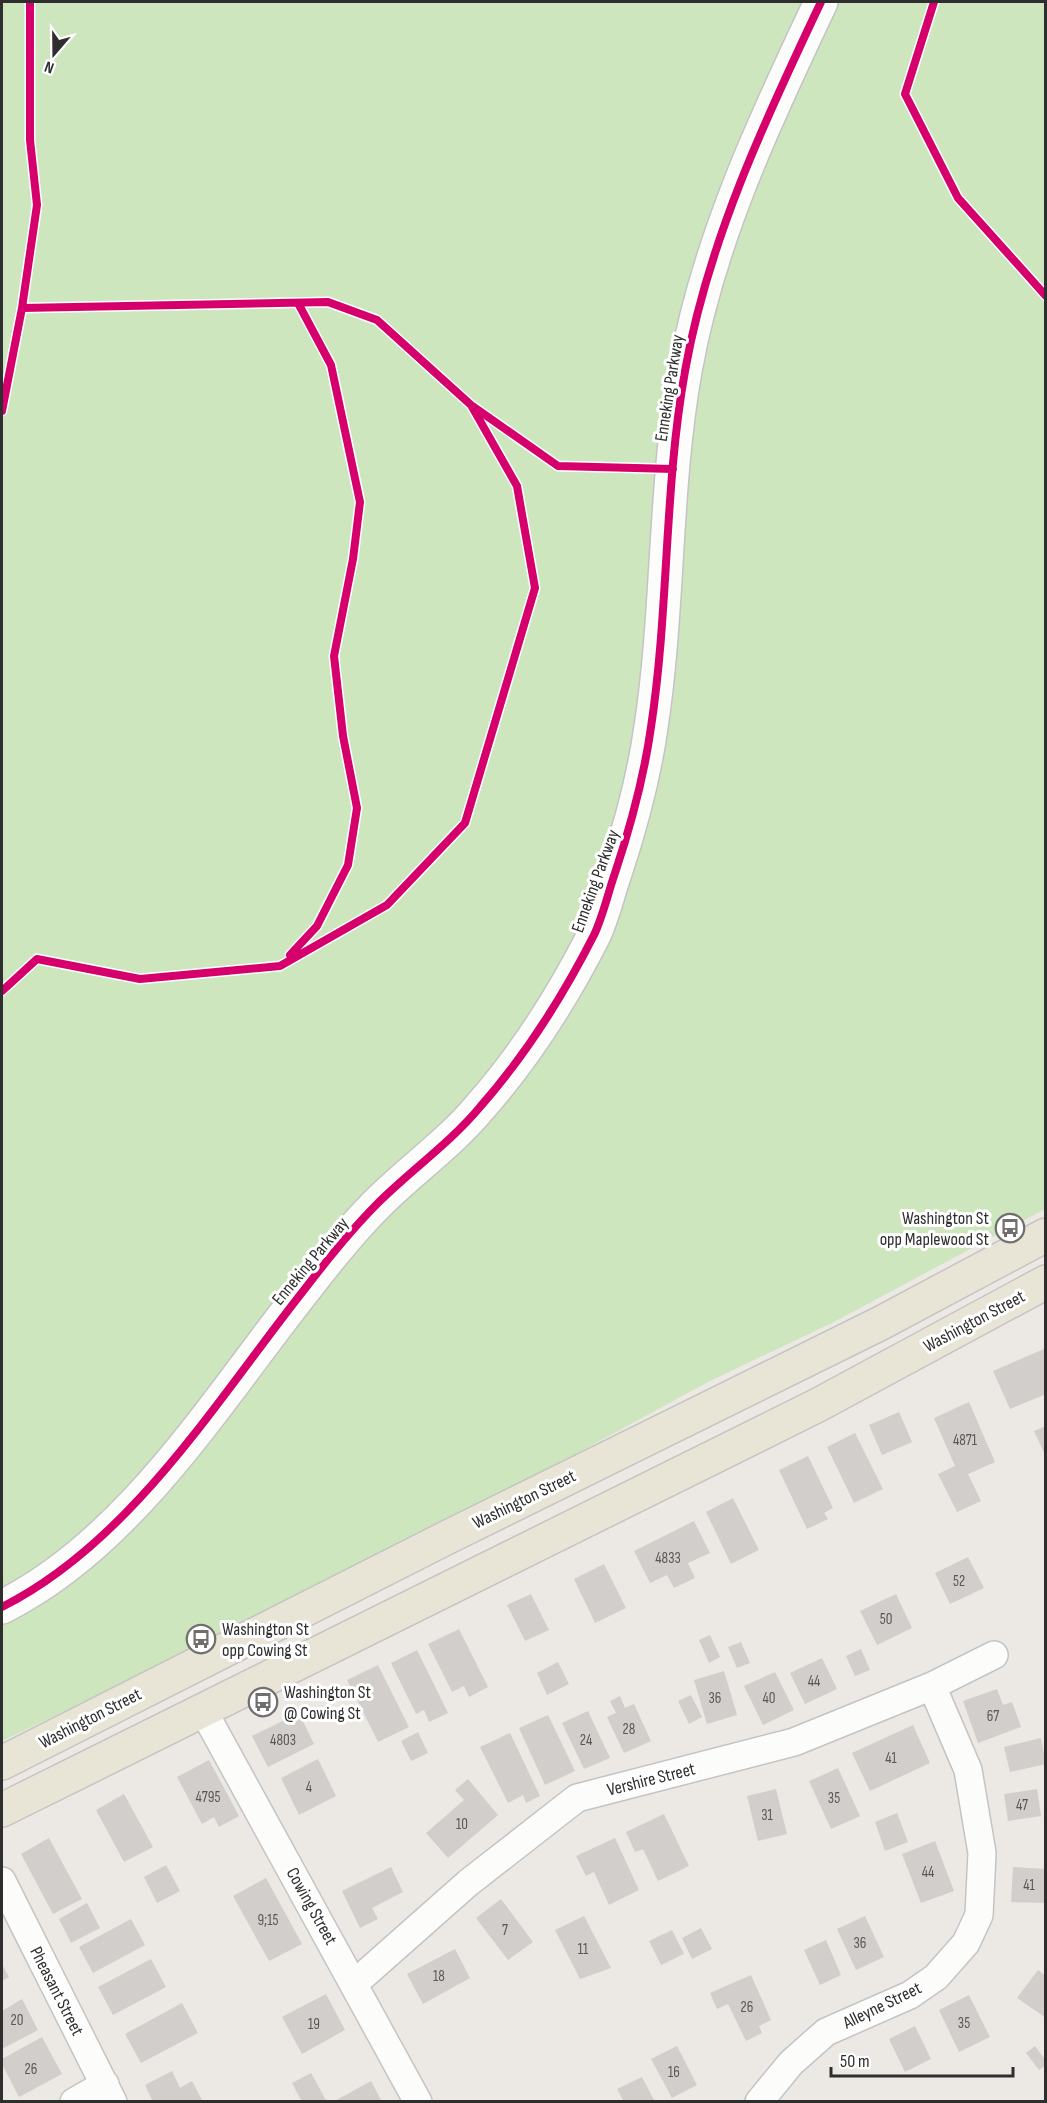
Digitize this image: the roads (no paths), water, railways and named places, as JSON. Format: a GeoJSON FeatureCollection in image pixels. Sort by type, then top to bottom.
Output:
{"type":"FeatureCollection","features":[{"type":"Feature","properties":{"kind":"main road","name":"Enneking Parkway"},"geometry":{"type":"LineString","coordinates":[[2,1607],[59,1573],[129,1508],[192,1437],[306,1286],[375,1206],[478,1110],[535,1037],[595,932],[633,821],[652,725],[674,457],[684,373],[701,293],[722,232],[770,110],[821,2]]}},
{"type":"Feature","properties":{"kind":"main road","name":"Washington Street"},"geometry":{"type":"LineString","coordinates":[[2,1763],[446,1538],[881,1323],[1046,1235]]}},
{"type":"Feature","properties":{"kind":"main road","name":"Washington Street"},"geometry":{"type":"LineString","coordinates":[[2,1810],[204,1712],[545,1538],[818,1405],[1046,1282]]}},
{"type":"Feature","properties":{"kind":"street","name":"Vershire Street"},"geometry":{"type":"LineString","coordinates":[[355,1983],[468,1883],[577,1798],[794,1742],[932,1686],[994,1656]]}},
{"type":"Feature","properties":{"kind":"street","name":"Alleyne Street"},"geometry":{"type":"LineString","coordinates":[[759,2102],[791,2063],[826,2031],[910,1995],[936,1977],[966,1943],[979,1915],[982,1853],[968,1770],[932,1686]]}},
{"type":"Feature","properties":{"kind":"street","name":"Cowing Street"},"geometry":{"type":"LineString","coordinates":[[204,1712],[355,1983],[418,2102]]}},
{"type":"Feature","properties":{"kind":"street","name":"Pheasant Street"},"geometry":{"type":"LineString","coordinates":[[2,1881],[109,2093]]}},
{"type":"Feature","properties":{"kind":"street"},"geometry":{"type":"LineString","coordinates":[[74,2102],[109,2093]]}},
{"type":"Feature","properties":{"kind":"place","name":"Washington St opp Maplewood St"},"geometry":{"type":"Point","coordinates":[1010,1228]}},
{"type":"Feature","properties":{"kind":"place","name":"Washington St opp Cowing St"},"geometry":{"type":"Point","coordinates":[201,1639]}},
{"type":"Feature","properties":{"kind":"place","name":"Washington St @ Cowing St"},"geometry":{"type":"Point","coordinates":[263,1702]}}]}
